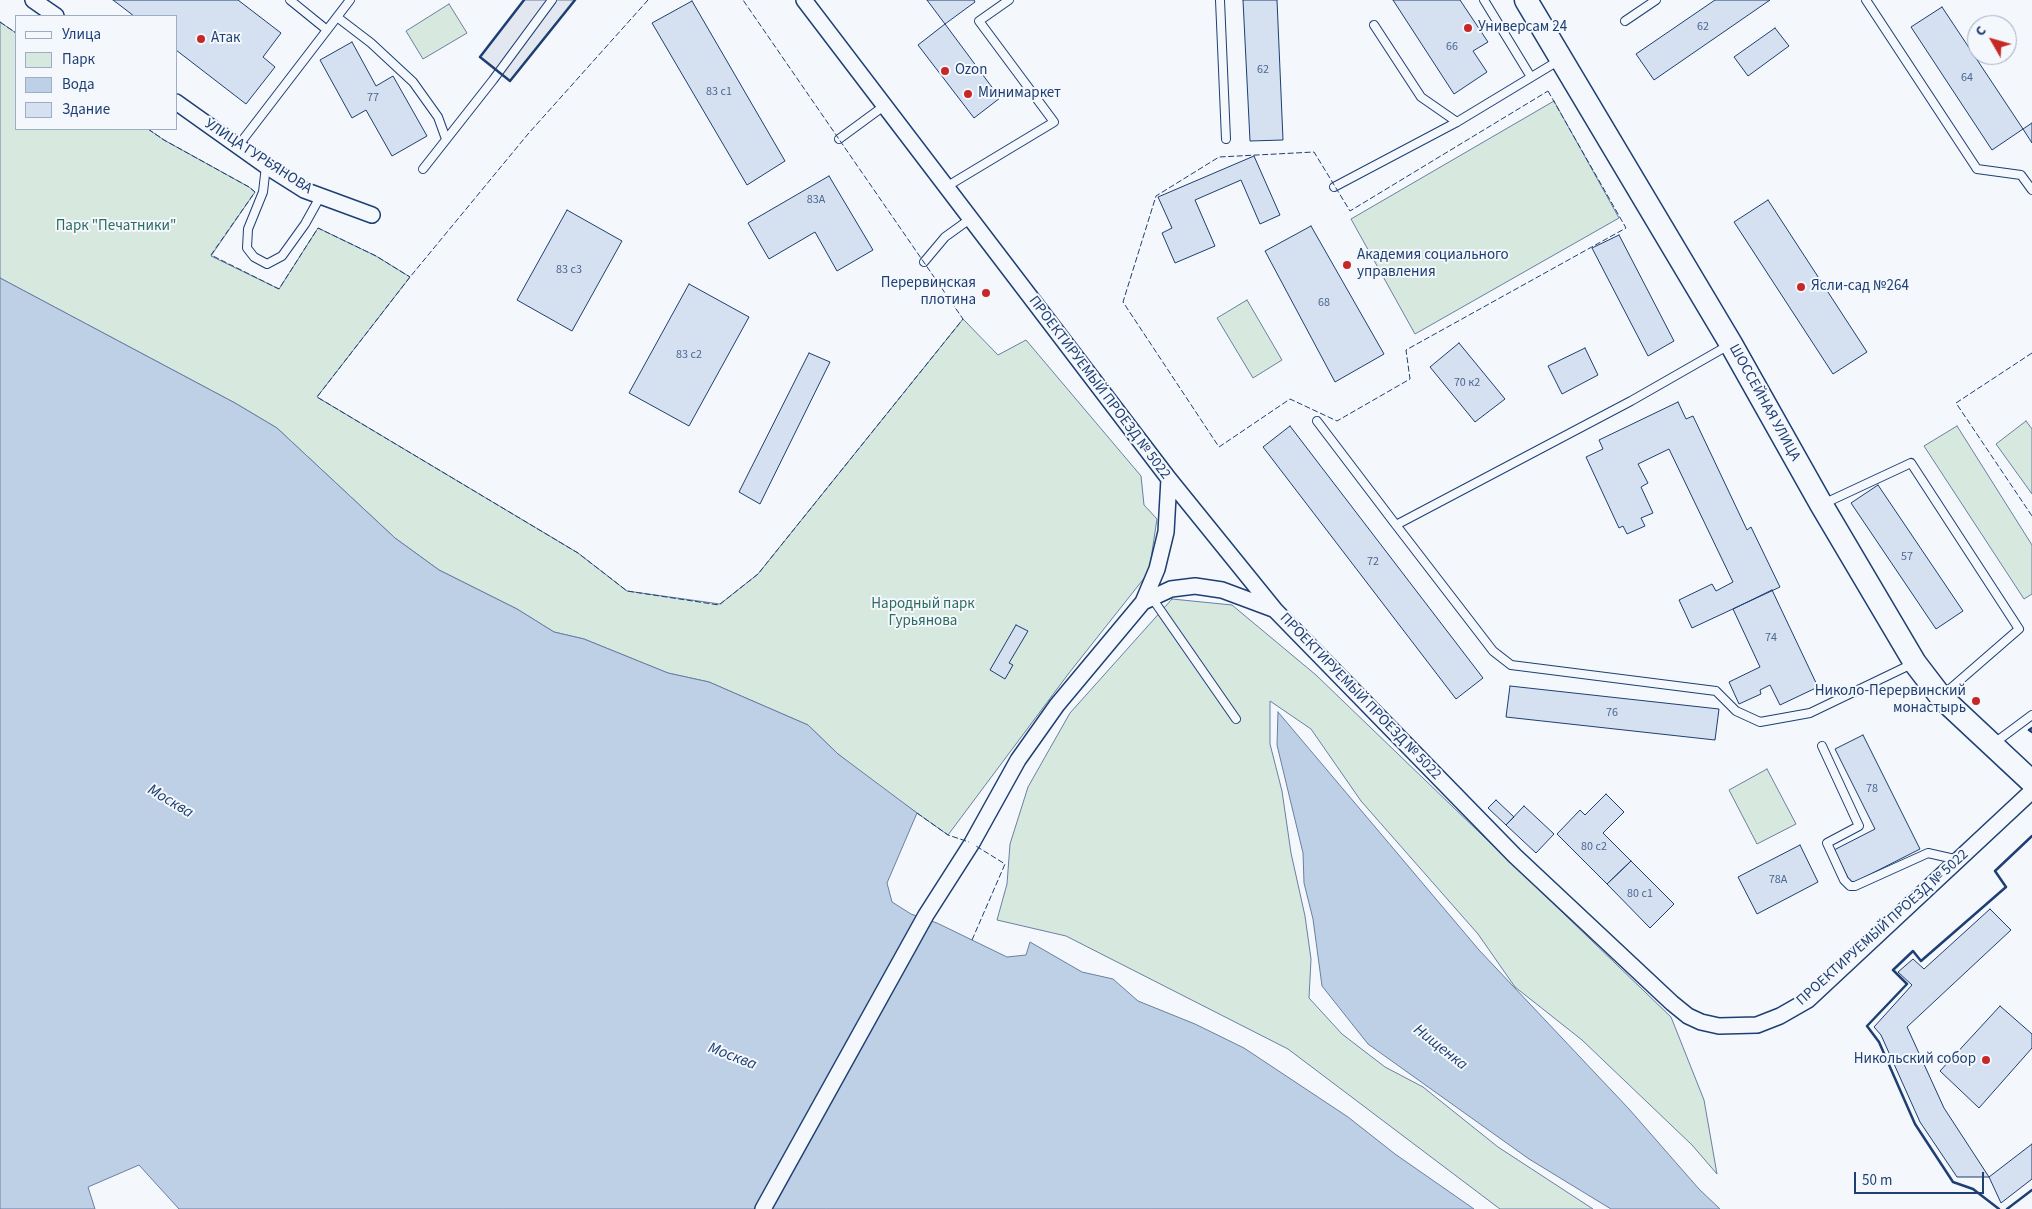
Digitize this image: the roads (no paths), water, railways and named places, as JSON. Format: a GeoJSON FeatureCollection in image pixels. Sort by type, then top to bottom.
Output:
{"type":"FeatureCollection","features":[{"type":"Feature","properties":{"kind":"main road","name":"ШОССЕЙНАЯ УЛИЦА"},"geometry":{"type":"LineString","coordinates":[[1526,0],[1560,60],[1731,344],[1821,504],[1915,663],[1941,696],[2032,782]]}},
{"type":"Feature","properties":{"kind":"street"},"geometry":{"type":"LineString","coordinates":[[34,0],[55,15]]}},
{"type":"Feature","properties":{"kind":"street","name":"ПРОЕКТИРУЕМЫЙ ПРОЕЗД № 5022"},"geometry":{"type":"LineString","coordinates":[[804,0],[1168,479],[1274,610],[1515,856],[1688,1016],[1701,1022],[1719,1026],[1757,1025],[1780,1016],[1808,1000],[2032,791]]}},
{"type":"Feature","properties":{"kind":"street","name":"УЛИЦА ГУРЬЯНОВА"},"geometry":{"type":"LineString","coordinates":[[178,103],[266,166],[304,190],[372,215]]}},
{"type":"Feature","properties":{"kind":"street"},"geometry":{"type":"LineString","coordinates":[[763,1209],[926,915],[972,843],[1018,760],[1057,705],[1147,600],[1166,532],[1168,479]]}},
{"type":"Feature","properties":{"kind":"street"},"geometry":{"type":"LineString","coordinates":[[1147,600],[1171,589],[1195,586],[1222,590],[1274,610]]}},
{"type":"Feature","properties":{"kind":"lane"},"geometry":{"type":"LineString","coordinates":[[290,0],[327,30]]}},
{"type":"Feature","properties":{"kind":"lane"},"geometry":{"type":"LineString","coordinates":[[238,146],[350,0]]}},
{"type":"Feature","properties":{"kind":"lane"},"geometry":{"type":"LineString","coordinates":[[423,169],[552,0]]}},
{"type":"Feature","properties":{"kind":"lane"},"geometry":{"type":"LineString","coordinates":[[946,188],[1054,122],[979,21],[1010,0]]}},
{"type":"Feature","properties":{"kind":"lane"},"geometry":{"type":"LineString","coordinates":[[1220,0],[1226,139]]}},
{"type":"Feature","properties":{"kind":"lane"},"geometry":{"type":"LineString","coordinates":[[1484,0],[1531,77]]}},
{"type":"Feature","properties":{"kind":"lane"},"geometry":{"type":"LineString","coordinates":[[1624,21],[1656,0]]}},
{"type":"Feature","properties":{"kind":"lane"},"geometry":{"type":"LineString","coordinates":[[1866,0],[1977,169],[2021,175],[2032,190]]}},
{"type":"Feature","properties":{"kind":"lane"},"geometry":{"type":"LineString","coordinates":[[337,17],[371,43],[413,82],[438,117],[446,139]]}},
{"type":"Feature","properties":{"kind":"lane"},"geometry":{"type":"LineString","coordinates":[[1374,25],[1421,97],[1457,122]]}},
{"type":"Feature","properties":{"kind":"lane"},"geometry":{"type":"LineString","coordinates":[[1334,187],[1457,122],[1560,60]]}},
{"type":"Feature","properties":{"kind":"lane"},"geometry":{"type":"LineString","coordinates":[[839,140],[884,106]]}},
{"type":"Feature","properties":{"kind":"lane"},"geometry":{"type":"LineString","coordinates":[[266,166],[263,192],[248,230],[247,248],[254,257],[267,264],[282,256],[305,224],[320,197]]}},
{"type":"Feature","properties":{"kind":"lane"},"geometry":{"type":"LineString","coordinates":[[924,262],[945,237],[970,219]]}},
{"type":"Feature","properties":{"kind":"lane"},"geometry":{"type":"LineString","coordinates":[[1396,525],[1631,401],[1731,344]]}},
{"type":"Feature","properties":{"kind":"lane"},"geometry":{"type":"LineString","coordinates":[[1317,421],[1493,651],[1511,665],[1716,691],[1736,711],[1760,722],[1810,713],[1915,663]]}},
{"type":"Feature","properties":{"kind":"lane"},"geometry":{"type":"LineString","coordinates":[[1821,504],[1911,463],[2019,629],[1941,696]]}},
{"type":"Feature","properties":{"kind":"lane"},"geometry":{"type":"LineString","coordinates":[[1147,600],[1236,719]]}},
{"type":"Feature","properties":{"kind":"lane"},"geometry":{"type":"LineString","coordinates":[[1991,745],[2032,715]]}},
{"type":"Feature","properties":{"kind":"lane"},"geometry":{"type":"LineString","coordinates":[[1822,746],[1859,826],[1827,843],[1844,880],[1850,886],[1855,886],[1928,853],[1959,860]]}},
{"type":"Feature","properties":{"kind":"water","name":"Москва"},"geometry":{"type":"Polygon","coordinates":[[[0,278],[235,403],[277,428],[395,538],[439,570],[517,609],[554,632],[584,639],[668,673],[709,682],[808,725],[838,754],[917,813],[887,883],[892,902],[911,914],[937,923],[1007,957],[1026,955],[1030,942],[1082,972],[1113,979],[1138,1001],[1195,1024],[1244,1048],[1348,1117],[1395,1154],[1474,1209],[179,1209],[139,1165],[88,1187],[95,1209],[0,1209],[0,278]]]}},
{"type":"Feature","properties":{"kind":"water","name":"Нищенка"},"geometry":{"type":"Polygon","coordinates":[[[1278,712],[1479,950],[1629,1109],[1699,1189],[1720,1209],[1611,1209],[1529,1159],[1368,1044],[1322,986],[1313,919],[1304,883],[1303,853],[1277,745],[1278,712]]]}},
{"type":"Feature","properties":{"kind":"place","name":"Универсам 24"},"geometry":{"type":"Point","coordinates":[1468,28]}},
{"type":"Feature","properties":{"kind":"place","name":"Атак"},"geometry":{"type":"Point","coordinates":[201,39]}},
{"type":"Feature","properties":{"kind":"place","name":"Ozon"},"geometry":{"type":"Point","coordinates":[945,71]}},
{"type":"Feature","properties":{"kind":"place","name":"Минимаркет"},"geometry":{"type":"Point","coordinates":[968,94]}},
{"type":"Feature","properties":{"kind":"place","name":"Академия социального управления"},"geometry":{"type":"Point","coordinates":[1347,265]}},
{"type":"Feature","properties":{"kind":"place","name":"Ясли-сад №264"},"geometry":{"type":"Point","coordinates":[1801,287]}},
{"type":"Feature","properties":{"kind":"place","name":"Перервинская плотина"},"geometry":{"type":"Point","coordinates":[986,293]}},
{"type":"Feature","properties":{"kind":"place","name":"Николо-Перервинский монастырь"},"geometry":{"type":"Point","coordinates":[1976,701]}},
{"type":"Feature","properties":{"kind":"place","name":"Никольский собор"},"geometry":{"type":"Point","coordinates":[1986,1060]}},
{"type":"Feature","properties":{"kind":"park label","name":"Парк \"Печатники\""},"geometry":{"type":"Point","coordinates":[116,227]}},
{"type":"Feature","properties":{"kind":"park label","name":"Народный парк Гурьянова"},"geometry":{"type":"Point","coordinates":[923,614]}}]}
